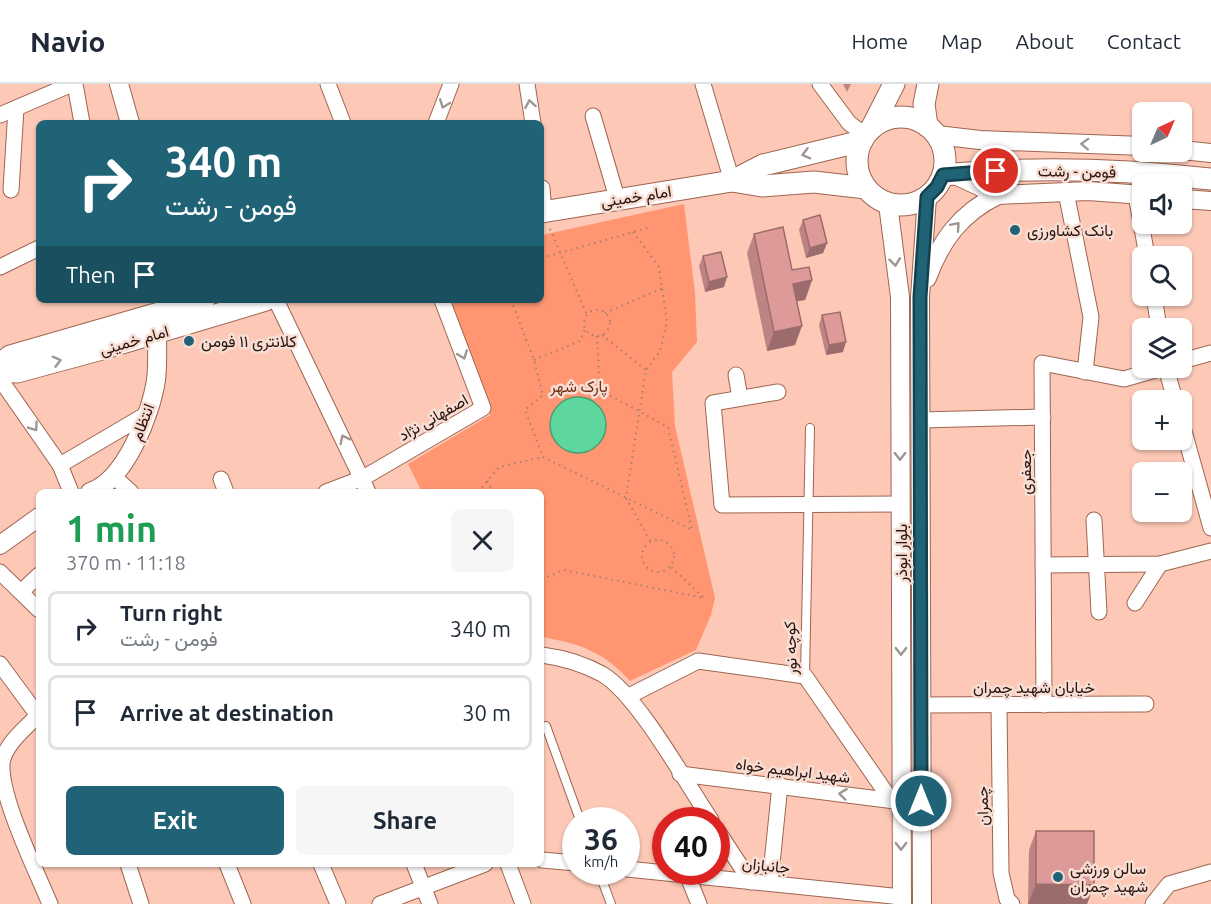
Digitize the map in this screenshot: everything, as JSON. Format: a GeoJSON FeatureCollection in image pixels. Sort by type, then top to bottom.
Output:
{"type":"FeatureCollection","features":[{"type":"Feature","properties":{"kind":"main road"},"geometry":{"type":"LineString","coordinates":[[894,84],[866,135],[857,162],[866,188],[875,197],[888,204],[915,203],[927,197],[948,174],[943,147],[932,130],[924,104],[928,84]]}},
{"type":"Feature","properties":{"kind":"main road"},"geometry":{"type":"LineString","coordinates":[[866,135],[887,119],[901,117],[914,119],[932,130]]}},
{"type":"Feature","properties":{"kind":"main road","name":"امام خمینی"},"geometry":{"type":"LineString","coordinates":[[732,181],[763,165],[866,135]]}},
{"type":"Feature","properties":{"kind":"main road","name":"فومن - رشت"},"geometry":{"type":"LineString","coordinates":[[948,174],[1017,170],[1100,171],[1146,172],[1211,179]]}},
{"type":"Feature","properties":{"kind":"main road","name":"امام خمینی"},"geometry":{"type":"LineString","coordinates":[[544,212],[617,198],[732,181],[762,186],[814,182],[866,188]]}},
{"type":"Feature","properties":{"kind":"main road","name":"امام خمینی"},"geometry":{"type":"LineString","coordinates":[[0,365],[10,356],[195,303]]}},
{"type":"Feature","properties":{"kind":"main road","name":"امام خمینی"},"geometry":{"type":"LineString","coordinates":[[0,371],[17,372],[152,317],[246,303]]}},
{"type":"Feature","properties":{"kind":"street"},"geometry":{"type":"LineString","coordinates":[[0,115],[74,84],[81,120]]}},
{"type":"Feature","properties":{"kind":"street"},"geometry":{"type":"LineString","coordinates":[[119,84],[129,120]]}},
{"type":"Feature","properties":{"kind":"street"},"geometry":{"type":"LineString","coordinates":[[328,84],[342,120]]}},
{"type":"Feature","properties":{"kind":"street"},"geometry":{"type":"LineString","coordinates":[[437,120],[451,84]]}},
{"type":"Feature","properties":{"kind":"street"},"geometry":{"type":"LineString","coordinates":[[527,84],[533,120]]}},
{"type":"Feature","properties":{"kind":"street"},"geometry":{"type":"LineString","coordinates":[[703,84],[732,181]]}},
{"type":"Feature","properties":{"kind":"street"},"geometry":{"type":"LineString","coordinates":[[820,84],[849,123],[866,135]]}},
{"type":"Feature","properties":{"kind":"street"},"geometry":{"type":"LineString","coordinates":[[11,190],[16,108]]}},
{"type":"Feature","properties":{"kind":"street"},"geometry":{"type":"LineString","coordinates":[[593,116],[617,198]]}},
{"type":"Feature","properties":{"kind":"street"},"geometry":{"type":"LineString","coordinates":[[932,130],[980,140],[1132,146]]}},
{"type":"Feature","properties":{"kind":"street"},"geometry":{"type":"LineString","coordinates":[[1192,151],[1211,153]]}},
{"type":"Feature","properties":{"kind":"street"},"geometry":{"type":"LineString","coordinates":[[948,174],[998,195]]}},
{"type":"Feature","properties":{"kind":"street"},"geometry":{"type":"LineString","coordinates":[[1066,192],[1091,317],[1085,372]]}},
{"type":"Feature","properties":{"kind":"street"},"geometry":{"type":"LineString","coordinates":[[920,297],[935,256],[952,228],[975,206],[998,195],[1066,192],[1132,195]]}},
{"type":"Feature","properties":{"kind":"street","name":"بلوار ابوذر"},"geometry":{"type":"LineString","coordinates":[[922,904],[920,297],[927,197]]}},
{"type":"Feature","properties":{"kind":"street"},"geometry":{"type":"LineString","coordinates":[[1192,199],[1211,201]]}},
{"type":"Feature","properties":{"kind":"street","name":"بلوار ابوذر"},"geometry":{"type":"LineString","coordinates":[[888,204],[900,297],[901,705],[896,801],[901,902]]}},
{"type":"Feature","properties":{"kind":"street"},"geometry":{"type":"LineString","coordinates":[[0,267],[36,249]]}},
{"type":"Feature","properties":{"kind":"street"},"geometry":{"type":"LineString","coordinates":[[277,303],[366,485],[343,489]]}},
{"type":"Feature","properties":{"kind":"street","name":"اصفهانی نژاد"},"geometry":{"type":"LineString","coordinates":[[366,485],[483,408],[443,303]]}},
{"type":"Feature","properties":{"kind":"street","name":"انتظام"},"geometry":{"type":"LineString","coordinates":[[100,489],[121,469],[145,415],[156,381],[152,317]]}},
{"type":"Feature","properties":{"kind":"street"},"geometry":{"type":"LineString","coordinates":[[1192,358],[1211,352]]}},
{"type":"Feature","properties":{"kind":"street","name":"جعفری"},"geometry":{"type":"LineString","coordinates":[[1044,705],[1042,363],[1124,379],[1132,377]]}},
{"type":"Feature","properties":{"kind":"street"},"geometry":{"type":"LineString","coordinates":[[736,375],[740,398]]}},
{"type":"Feature","properties":{"kind":"street"},"geometry":{"type":"LineString","coordinates":[[0,379],[60,465],[70,489]]}},
{"type":"Feature","properties":{"kind":"street"},"geometry":{"type":"LineString","coordinates":[[778,392],[713,403],[723,505],[900,504]]}},
{"type":"Feature","properties":{"kind":"street"},"geometry":{"type":"LineString","coordinates":[[60,465],[145,415]]}},
{"type":"Feature","properties":{"kind":"street"},"geometry":{"type":"LineString","coordinates":[[921,420],[1042,417]]}},
{"type":"Feature","properties":{"kind":"street"},"geometry":{"type":"LineString","coordinates":[[1189,450],[1211,528]]}},
{"type":"Feature","properties":{"kind":"street"},"geometry":{"type":"LineString","coordinates":[[113,476],[128,489]]}},
{"type":"Feature","properties":{"kind":"street"},"geometry":{"type":"LineString","coordinates":[[0,545],[36,519]]}},
{"type":"Feature","properties":{"kind":"street"},"geometry":{"type":"LineString","coordinates":[[1094,520],[1099,612]]}},
{"type":"Feature","properties":{"kind":"street"},"geometry":{"type":"LineString","coordinates":[[1043,565],[1097,567],[1160,564],[1211,550]]}},
{"type":"Feature","properties":{"kind":"street"},"geometry":{"type":"LineString","coordinates":[[1135,603],[1160,564]]}},
{"type":"Feature","properties":{"kind":"street"},"geometry":{"type":"LineString","coordinates":[[0,572],[36,607]]}},
{"type":"Feature","properties":{"kind":"street"},"geometry":{"type":"LineString","coordinates":[[21,592],[36,578]]}},
{"type":"Feature","properties":{"kind":"street"},"geometry":{"type":"LineString","coordinates":[[544,655],[575,660],[604,675],[629,696],[702,807]]}},
{"type":"Feature","properties":{"kind":"street"},"geometry":{"type":"LineString","coordinates":[[629,696],[698,661],[805,676]]}},
{"type":"Feature","properties":{"kind":"street"},"geometry":{"type":"LineString","coordinates":[[0,664],[36,713]]}},
{"type":"Feature","properties":{"kind":"street","name":"کوچه نور"},"geometry":{"type":"LineString","coordinates":[[805,676],[896,801]]}},
{"type":"Feature","properties":{"kind":"street","name":"خیابان شهید چمران"},"geometry":{"type":"LineString","coordinates":[[921,705],[1146,704]]}},
{"type":"Feature","properties":{"kind":"street"},"geometry":{"type":"LineString","coordinates":[[901,705],[921,705]]}},
{"type":"Feature","properties":{"kind":"street","name":"چمران"},"geometry":{"type":"LineString","coordinates":[[999,705],[1001,873],[1007,899],[1012,904]]}},
{"type":"Feature","properties":{"kind":"street"},"geometry":{"type":"LineString","coordinates":[[36,718],[8,747],[2,763],[4,792],[50,904]]}},
{"type":"Feature","properties":{"kind":"street","name":"شهید ابراهیم خواه"},"geometry":{"type":"LineString","coordinates":[[680,774],[896,801]]}},
{"type":"Feature","properties":{"kind":"street"},"geometry":{"type":"LineString","coordinates":[[770,883],[780,785]]}},
{"type":"Feature","properties":{"kind":"street"},"geometry":{"type":"LineString","coordinates":[[730,850],[751,882]]}},
{"type":"Feature","properties":{"kind":"street"},"geometry":{"type":"LineString","coordinates":[[544,860],[562,862]]}},
{"type":"Feature","properties":{"kind":"street"},"geometry":{"type":"LineString","coordinates":[[129,867],[141,904]]}},
{"type":"Feature","properties":{"kind":"street"},"geometry":{"type":"LineString","coordinates":[[228,867],[243,904]]}},
{"type":"Feature","properties":{"kind":"street"},"geometry":{"type":"LineString","coordinates":[[322,867],[338,904]]}},
{"type":"Feature","properties":{"kind":"street"},"geometry":{"type":"LineString","coordinates":[[415,867],[430,904]]}},
{"type":"Feature","properties":{"kind":"street"},"geometry":{"type":"LineString","coordinates":[[380,904],[476,867]]}},
{"type":"Feature","properties":{"kind":"street"},"geometry":{"type":"LineString","coordinates":[[509,867],[523,904]]}},
{"type":"Feature","properties":{"kind":"street"},"geometry":{"type":"LineString","coordinates":[[1153,904],[1169,884],[1211,872]]}},
{"type":"Feature","properties":{"kind":"street","name":"جانبازان"},"geometry":{"type":"LineString","coordinates":[[730,879],[901,902]]}},
{"type":"Feature","properties":{"kind":"street"},"geometry":{"type":"LineString","coordinates":[[692,885],[699,904]]}},
{"type":"Feature","properties":{"kind":"lane","name":"کوچه نور"},"geometry":{"type":"LineString","coordinates":[[805,676],[810,428]]}},
{"type":"Feature","properties":{"kind":"lane"},"geometry":{"type":"LineString","coordinates":[[546,726],[575,807]]}},
{"type":"Feature","properties":{"kind":"lane"},"geometry":{"type":"LineString","coordinates":[[604,885],[611,904]]}},
{"type":"Feature","properties":{"kind":"path"},"geometry":{"type":"LineString","coordinates":[[534,360],[580,341],[587,315],[558,254],[544,215]]}},
{"type":"Feature","properties":{"kind":"path"},"geometry":{"type":"LineString","coordinates":[[544,258],[651,227]]}},
{"type":"Feature","properties":{"kind":"path"},"geometry":{"type":"LineString","coordinates":[[633,232],[659,267],[667,322],[660,351],[646,370],[626,498],[650,541]]}},
{"type":"Feature","properties":{"kind":"path"},"geometry":{"type":"LineString","coordinates":[[587,315],[596,310],[605,313],[663,288]]}},
{"type":"Feature","properties":{"kind":"path"},"geometry":{"type":"LineString","coordinates":[[512,303],[534,360],[543,395],[525,410],[543,457]]}},
{"type":"Feature","properties":{"kind":"path"},"geometry":{"type":"LineString","coordinates":[[585,329],[597,336],[602,335],[610,322],[605,313]]}},
{"type":"Feature","properties":{"kind":"path"},"geometry":{"type":"LineString","coordinates":[[602,335],[646,370]]}},
{"type":"Feature","properties":{"kind":"path"},"geometry":{"type":"LineString","coordinates":[[480,489],[499,468],[543,457],[692,530],[668,427],[600,390],[597,336]]}},
{"type":"Feature","properties":{"kind":"path"},"geometry":{"type":"LineString","coordinates":[[487,481],[492,489]]}},
{"type":"Feature","properties":{"kind":"path"},"geometry":{"type":"LineString","coordinates":[[662,540],[672,548],[674,554],[670,566],[658,572],[647,568],[641,557],[642,551],[650,541],[662,540]]}},
{"type":"Feature","properties":{"kind":"path"},"geometry":{"type":"LineString","coordinates":[[544,578],[564,570],[704,598],[670,566]]}},
{"type":"Feature","properties":{"kind":"green space","name":"پارک شهر"},"geometry":{"type":"Polygon","coordinates":[[[684,204],[695,293],[697,342],[672,372],[675,426],[715,598],[711,615],[696,650],[630,681],[610,662],[590,650],[544,637],[544,489],[420,489],[408,464],[490,415],[447,303],[544,303],[544,235],[684,204]]]}},
{"type":"Feature","properties":{"kind":"shaded area"},"geometry":{"type":"Polygon","coordinates":[[[578,397],[589,399],[598,405],[604,414],[606,425],[604,436],[598,445],[589,451],[578,453],[567,451],[558,445],[552,436],[550,425],[552,414],[558,405],[567,399],[578,397]]]}},
{"type":"Feature","properties":{"kind":"building"},"geometry":{"type":"Polygon","coordinates":[[[820,215],[827,243],[810,248],[803,220],[820,215]]]}},
{"type":"Feature","properties":{"kind":"building"},"geometry":{"type":"Polygon","coordinates":[[[783,227],[792,270],[809,267],[812,280],[793,284],[802,326],[774,332],[754,234],[783,227]]]}},
{"type":"Feature","properties":{"kind":"building"},"geometry":{"type":"Polygon","coordinates":[[[721,252],[727,277],[709,282],[703,256],[721,252]]]}},
{"type":"Feature","properties":{"kind":"building"},"geometry":{"type":"Polygon","coordinates":[[[840,312],[846,342],[829,345],[822,315],[840,312]]]}},
{"type":"Feature","properties":{"kind":"building"},"geometry":{"type":"Polygon","coordinates":[[[1036,831],[1094,831],[1094,885],[1036,884],[1036,831]]]}},
{"type":"Feature","properties":{"kind":"place","name":"بانک کشاورزی"},"geometry":{"type":"Point","coordinates":[1015,230]}},
{"type":"Feature","properties":{"kind":"place","name":"کلانتری ۱۱ فومن"},"geometry":{"type":"Point","coordinates":[189,341]}},
{"type":"Feature","properties":{"kind":"place","name":"سالن ورزشی شهید چمران"},"geometry":{"type":"Point","coordinates":[1058,877]}},
{"type":"Feature","properties":{"kind":"route"},"geometry":{"type":"LineString","coordinates":[[921,801],[920,297],[927,197],[937,187],[943,175],[996,171]]}}]}
